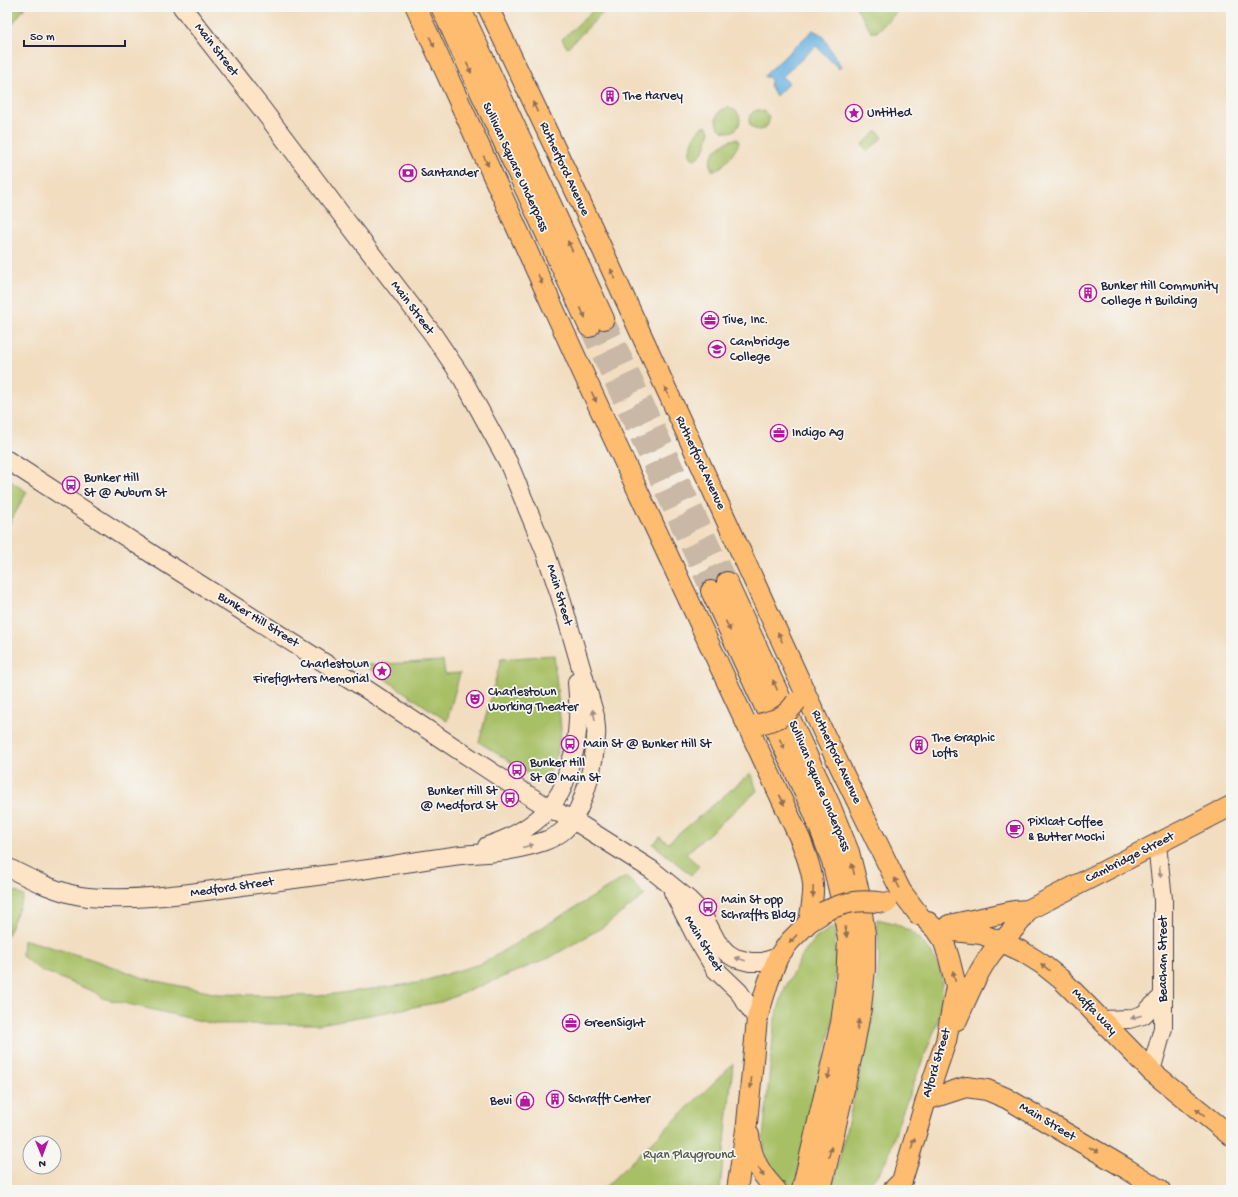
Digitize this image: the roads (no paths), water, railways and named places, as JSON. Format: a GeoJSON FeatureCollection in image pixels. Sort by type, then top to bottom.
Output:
{"type":"FeatureCollection","features":[{"type":"Feature","properties":{"kind":"main road","name":"Main Street"},"geometry":{"type":"LineString","coordinates":[[182,7],[267,115],[432,333],[461,376],[508,462],[530,512],[560,595],[594,716],[596,735],[594,756],[580,805],[573,820]]}},
{"type":"Feature","properties":{"kind":"main road"},"geometry":{"type":"LineString","coordinates":[[416,7],[587,380],[753,725],[808,861],[813,888],[812,904],[816,917]]}},
{"type":"Feature","properties":{"kind":"main road","name":"Sullivan Square Underpass"},"geometry":{"type":"LineString","coordinates":[[441,7],[597,323],[460,7]]}},
{"type":"Feature","properties":{"kind":"main road","name":"Rutherford Avenue"},"geometry":{"type":"LineString","coordinates":[[488,7],[582,205],[798,693],[829,743],[901,891],[919,915]]}},
{"type":"Feature","properties":{"kind":"main road","name":"Bunker Hill Street"},"geometry":{"type":"LineString","coordinates":[[7,460],[369,691],[549,808]]}},
{"type":"Feature","properties":{"kind":"main road","name":"Sullivan Square Underpass"},"geometry":{"type":"LineString","coordinates":[[802,1190],[841,1023],[846,983],[848,939],[832,861],[814,813],[719,586],[830,805],[849,852],[859,892],[865,934],[865,969],[861,1008],[854,1046],[821,1190]]}},
{"type":"Feature","properties":{"kind":"main road","name":"Main Street"},"geometry":{"type":"LineString","coordinates":[[574,648],[579,702],[575,748],[559,796],[549,808],[573,820],[652,870],[689,900],[701,912],[717,942],[727,953],[735,958],[750,962],[763,962],[778,957]]}},
{"type":"Feature","properties":{"kind":"main road"},"geometry":{"type":"LineString","coordinates":[[753,725],[776,720],[784,716],[790,710],[798,693]]}},
{"type":"Feature","properties":{"kind":"main road","name":"Cambridge Street"},"geometry":{"type":"LineString","coordinates":[[935,929],[1014,911],[1028,910],[1231,806]]}},
{"type":"Feature","properties":{"kind":"main road","name":"Medford Street"},"geometry":{"type":"LineString","coordinates":[[461,855],[502,841],[516,834],[540,818],[549,808]]}},
{"type":"Feature","properties":{"kind":"main road","name":"Medford Street"},"geometry":{"type":"LineString","coordinates":[[7,867],[38,882],[62,891],[86,896],[116,898],[165,896],[270,883],[461,855],[500,851],[533,844],[552,838],[563,831],[573,820]]}},
{"type":"Feature","properties":{"kind":"main road","name":"Beacham Street"},"geometry":{"type":"LineString","coordinates":[[1151,1072],[1163,1028],[1163,899],[1157,845]]}},
{"type":"Feature","properties":{"kind":"main road","name":"Main Street"},"geometry":{"type":"LineString","coordinates":[[669,884],[696,937],[715,969],[738,992],[757,1019]]}},
{"type":"Feature","properties":{"kind":"main road","name":"Alford Street"},"geometry":{"type":"LineString","coordinates":[[737,1190],[747,1123],[757,1019],[778,957],[790,941],[816,917],[836,906],[852,901],[870,900],[887,902],[919,915],[935,929],[944,942],[950,958],[956,986],[946,1042],[926,1100],[902,1181],[894,1190]]}},
{"type":"Feature","properties":{"kind":"main road","name":"Cambridge Street"},"geometry":{"type":"LineString","coordinates":[[946,1042],[983,966],[991,954],[1024,918],[1028,910]]}},
{"type":"Feature","properties":{"kind":"main road","name":"Maffa Way"},"geometry":{"type":"LineString","coordinates":[[935,929],[981,934],[1024,952],[1042,964],[1062,980],[1151,1072],[1231,1136]]}},
{"type":"Feature","properties":{"kind":"main road"},"geometry":{"type":"LineString","coordinates":[[1102,1020],[1117,1021],[1143,1015],[1163,996]]}},
{"type":"Feature","properties":{"kind":"main road","name":"Main Street"},"geometry":{"type":"LineString","coordinates":[[926,1100],[966,1087],[987,1090],[1006,1098],[1160,1190]]}},
{"type":"Feature","properties":{"kind":"main road","name":"Alford Street"},"geometry":{"type":"LineString","coordinates":[[747,1123],[753,1156],[768,1182],[776,1190]]}},
{"type":"Feature","properties":{"kind":"water"},"geometry":{"type":"Polygon","coordinates":[[[813,30],[822,35],[841,67],[839,69],[816,46],[782,77],[789,83],[776,96],[770,85],[771,79],[765,77],[765,75],[813,30]]]}},
{"type":"Feature","properties":{"kind":"tunnel"},"geometry":{"type":"LineString","coordinates":[[604,319],[727,582]]}},
{"type":"Feature","properties":{"kind":"tunnel"},"geometry":{"type":"LineString","coordinates":[[589,327],[711,591]]}},
{"type":"Feature","properties":{"kind":"place","name":"The Harvey"},"geometry":{"type":"Point","coordinates":[610,96]}},
{"type":"Feature","properties":{"kind":"place","name":"Untitled"},"geometry":{"type":"Point","coordinates":[854,113]}},
{"type":"Feature","properties":{"kind":"place","name":"Santander"},"geometry":{"type":"Point","coordinates":[408,173]}},
{"type":"Feature","properties":{"kind":"place","name":"Bunker Hill Community College H Building"},"geometry":{"type":"Point","coordinates":[1088,293]}},
{"type":"Feature","properties":{"kind":"place","name":"Tive, Inc."},"geometry":{"type":"Point","coordinates":[710,320]}},
{"type":"Feature","properties":{"kind":"place","name":"Cambridge College"},"geometry":{"type":"Point","coordinates":[717,349]}},
{"type":"Feature","properties":{"kind":"place","name":"Indigo Ag"},"geometry":{"type":"Point","coordinates":[779,433]}},
{"type":"Feature","properties":{"kind":"place","name":"Bunker Hill St @ Auburn St"},"geometry":{"type":"Point","coordinates":[71,485]}},
{"type":"Feature","properties":{"kind":"place","name":"Charlestown Firefighters Memorial"},"geometry":{"type":"Point","coordinates":[382,671]}},
{"type":"Feature","properties":{"kind":"place","name":"Charlestown Working Theater"},"geometry":{"type":"Point","coordinates":[475,699]}},
{"type":"Feature","properties":{"kind":"place","name":"Main St @ Bunker Hill St"},"geometry":{"type":"Point","coordinates":[570,744]}},
{"type":"Feature","properties":{"kind":"place","name":"The Graphic Lofts"},"geometry":{"type":"Point","coordinates":[919,745]}},
{"type":"Feature","properties":{"kind":"place","name":"Bunker Hill St @ Main St"},"geometry":{"type":"Point","coordinates":[517,770]}},
{"type":"Feature","properties":{"kind":"place","name":"Bunker Hill St @ Medford St"},"geometry":{"type":"Point","coordinates":[510,798]}},
{"type":"Feature","properties":{"kind":"place","name":"Pixlcat Coffee & Butter Mochi"},"geometry":{"type":"Point","coordinates":[1015,829]}},
{"type":"Feature","properties":{"kind":"place","name":"Main St opp Schraffts Bldg"},"geometry":{"type":"Point","coordinates":[708,907]}},
{"type":"Feature","properties":{"kind":"place","name":"GreenSight"},"geometry":{"type":"Point","coordinates":[571,1023]}},
{"type":"Feature","properties":{"kind":"place","name":"Schrafft Center"},"geometry":{"type":"Point","coordinates":[555,1099]}},
{"type":"Feature","properties":{"kind":"place","name":"Bevi"},"geometry":{"type":"Point","coordinates":[525,1101]}},
{"type":"Feature","properties":{"kind":"park label","name":"Ryan Playground"},"geometry":{"type":"Point","coordinates":[689,1155]}}]}
